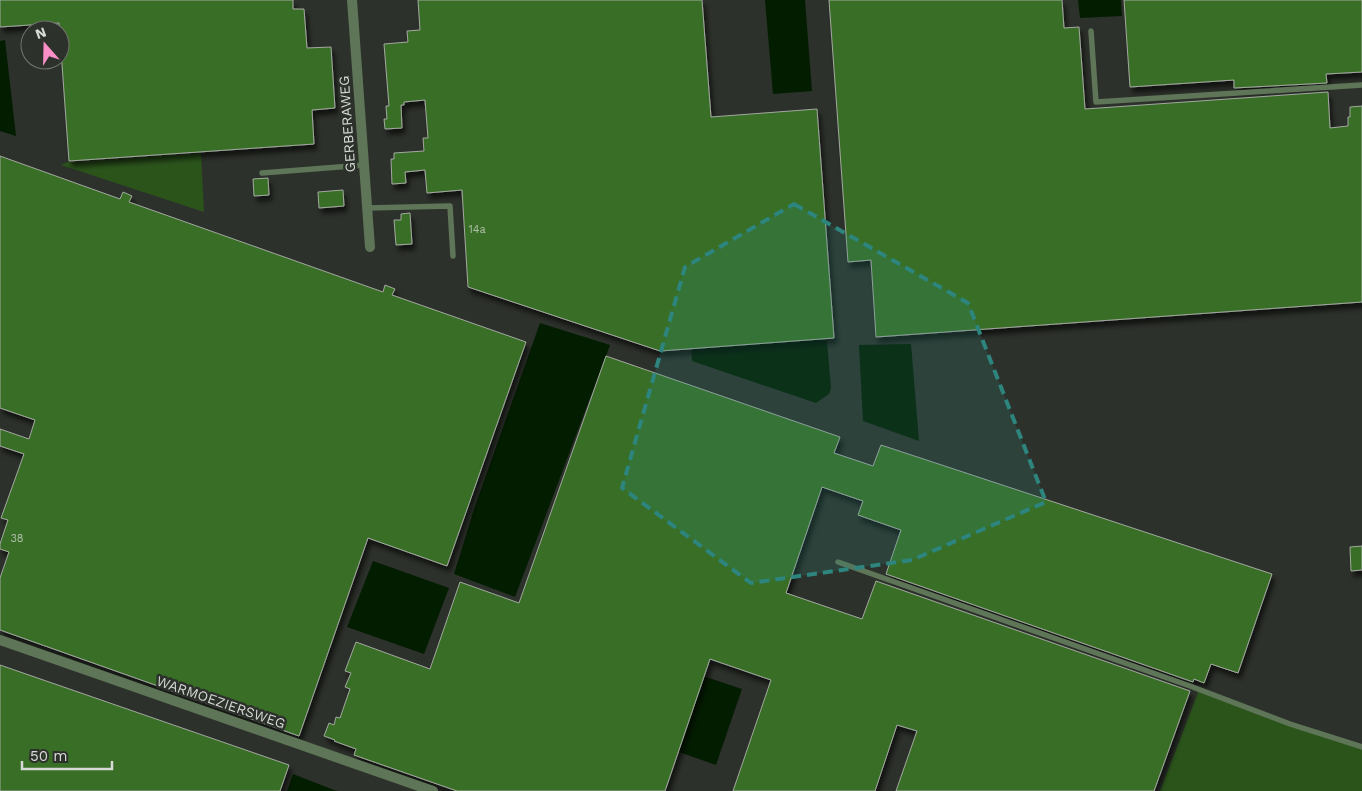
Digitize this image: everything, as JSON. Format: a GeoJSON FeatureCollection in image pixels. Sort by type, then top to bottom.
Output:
{"type":"FeatureCollection","features":[{"type":"Feature","properties":{"kind":"street","name":"GERBERAWEG"},"geometry":{"type":"LineString","coordinates":[[352,0],[370,246]]}},
{"type":"Feature","properties":{"kind":"street","name":"WARMOEZIERSWEG"},"geometry":{"type":"LineString","coordinates":[[0,640],[433,791]]}},
{"type":"Feature","properties":{"kind":"lane"},"geometry":{"type":"LineString","coordinates":[[1091,31],[1096,102],[1362,85]]}},
{"type":"Feature","properties":{"kind":"lane"},"geometry":{"type":"LineString","coordinates":[[262,173],[364,165]]}},
{"type":"Feature","properties":{"kind":"lane"},"geometry":{"type":"LineString","coordinates":[[367,208],[450,206],[454,256]]}},
{"type":"Feature","properties":{"kind":"lane"},"geometry":{"type":"LineString","coordinates":[[838,562],[1181,683],[1290,724],[1362,747]]}},
{"type":"Feature","properties":{"kind":"highlighted area"},"geometry":{"type":"Polygon","coordinates":[[[794,204],[968,303],[1046,502],[912,560],[751,583],[622,488],[685,267],[794,204]]]}},
{"type":"Feature","properties":{"kind":"green space"},"geometry":{"type":"Polygon","coordinates":[[[201,153],[204,212],[61,165],[68,162],[201,153]]]}},
{"type":"Feature","properties":{"kind":"green space"},"geometry":{"type":"Polygon","coordinates":[[[1199,690],[1362,746],[1362,791],[1160,791],[1199,690]]]}},
{"type":"Feature","properties":{"kind":"shaded area"},"geometry":{"type":"Polygon","coordinates":[[[765,0],[805,0],[812,91],[773,94],[765,0]]]}},
{"type":"Feature","properties":{"kind":"shaded area"},"geometry":{"type":"Polygon","coordinates":[[[1078,0],[1121,0],[1122,16],[1080,18],[1078,0]]]}},
{"type":"Feature","properties":{"kind":"shaded area"},"geometry":{"type":"Polygon","coordinates":[[[5,40],[16,136],[0,131],[0,41],[5,40]]]}},
{"type":"Feature","properties":{"kind":"shaded area"},"geometry":{"type":"Polygon","coordinates":[[[823,295],[831,388],[829,394],[816,403],[692,361],[688,304],[823,295]]]}},
{"type":"Feature","properties":{"kind":"shaded area"},"geometry":{"type":"Polygon","coordinates":[[[540,323],[610,345],[515,597],[454,574],[474,509],[540,323]]]}},
{"type":"Feature","properties":{"kind":"shaded area"},"geometry":{"type":"Polygon","coordinates":[[[911,344],[919,441],[863,421],[859,345],[911,344]]]}},
{"type":"Feature","properties":{"kind":"shaded area"},"geometry":{"type":"Polygon","coordinates":[[[373,561],[449,588],[424,654],[347,627],[373,561]]]}},
{"type":"Feature","properties":{"kind":"shaded area"},"geometry":{"type":"Polygon","coordinates":[[[703,676],[742,689],[716,765],[679,752],[703,676]]]}},
{"type":"Feature","properties":{"kind":"shaded area"},"geometry":{"type":"Polygon","coordinates":[[[293,774],[334,790],[338,791],[287,791],[293,774]]]}},
{"type":"Feature","properties":{"kind":"building"},"geometry":{"type":"Polygon","coordinates":[[[0,0],[293,0],[293,9],[304,9],[307,48],[331,47],[335,108],[312,110],[314,144],[69,161],[62,70],[70,70],[70,20],[20,20],[20,26],[0,27],[0,0]]]}},
{"type":"Feature","properties":{"kind":"building"},"geometry":{"type":"Polygon","coordinates":[[[418,0],[702,0],[711,117],[817,109],[834,338],[660,351],[468,287],[462,190],[427,193],[425,170],[405,172],[406,183],[392,184],[391,159],[394,159],[394,153],[424,151],[423,138],[428,138],[425,100],[404,102],[404,105],[401,105],[402,128],[385,129],[384,119],[387,119],[386,106],[389,106],[384,44],[408,42],[407,31],[420,30],[418,0]]]}},
{"type":"Feature","properties":{"kind":"building"},"geometry":{"type":"Polygon","coordinates":[[[829,0],[1062,0],[1064,28],[1079,27],[1085,109],[1328,92],[1330,128],[1348,126],[1350,107],[1362,106],[1362,302],[876,337],[871,260],[848,262],[829,0]]]}},
{"type":"Feature","properties":{"kind":"building"},"geometry":{"type":"Polygon","coordinates":[[[1124,0],[1362,0],[1362,72],[1326,74],[1327,83],[1234,88],[1234,80],[1130,87],[1124,0]]]}},
{"type":"Feature","properties":{"kind":"building"},"geometry":{"type":"Polygon","coordinates":[[[0,156],[120,199],[123,192],[132,196],[129,202],[383,292],[385,285],[395,289],[392,295],[526,342],[447,566],[368,538],[299,736],[0,630],[0,578],[9,552],[0,549],[8,520],[1,518],[24,454],[0,446],[0,429],[29,439],[35,420],[0,408],[0,156]]]}},
{"type":"Feature","properties":{"kind":"building"},"geometry":{"type":"Polygon","coordinates":[[[268,178],[269,195],[254,196],[253,179],[268,178]]]}},
{"type":"Feature","properties":{"kind":"building"},"geometry":{"type":"Polygon","coordinates":[[[343,190],[344,206],[319,208],[318,192],[343,190]]]}},
{"type":"Feature","properties":{"kind":"building"},"geometry":{"type":"Polygon","coordinates":[[[410,213],[412,244],[396,245],[394,220],[401,220],[401,214],[410,213]]]}},
{"type":"Feature","properties":{"kind":"building"},"geometry":{"type":"Polygon","coordinates":[[[606,356],[840,437],[834,453],[873,466],[881,445],[1272,574],[1238,673],[1211,664],[1204,683],[1194,679],[1193,682],[886,574],[901,530],[858,515],[863,501],[822,487],[786,593],[862,619],[876,581],[1190,691],[1154,791],[896,791],[917,731],[897,725],[875,791],[733,791],[771,680],[710,659],[665,791],[457,791],[354,755],[356,749],[324,736],[329,723],[334,725],[336,717],[340,718],[350,689],[345,687],[351,673],[345,671],[356,642],[430,669],[460,582],[519,603],[606,356]]]}},
{"type":"Feature","properties":{"kind":"building"},"geometry":{"type":"Polygon","coordinates":[[[1362,546],[1362,570],[1351,571],[1350,547],[1362,546]]]}},
{"type":"Feature","properties":{"kind":"building"},"geometry":{"type":"Polygon","coordinates":[[[0,665],[289,765],[280,791],[0,791],[0,665]]]}}]}
